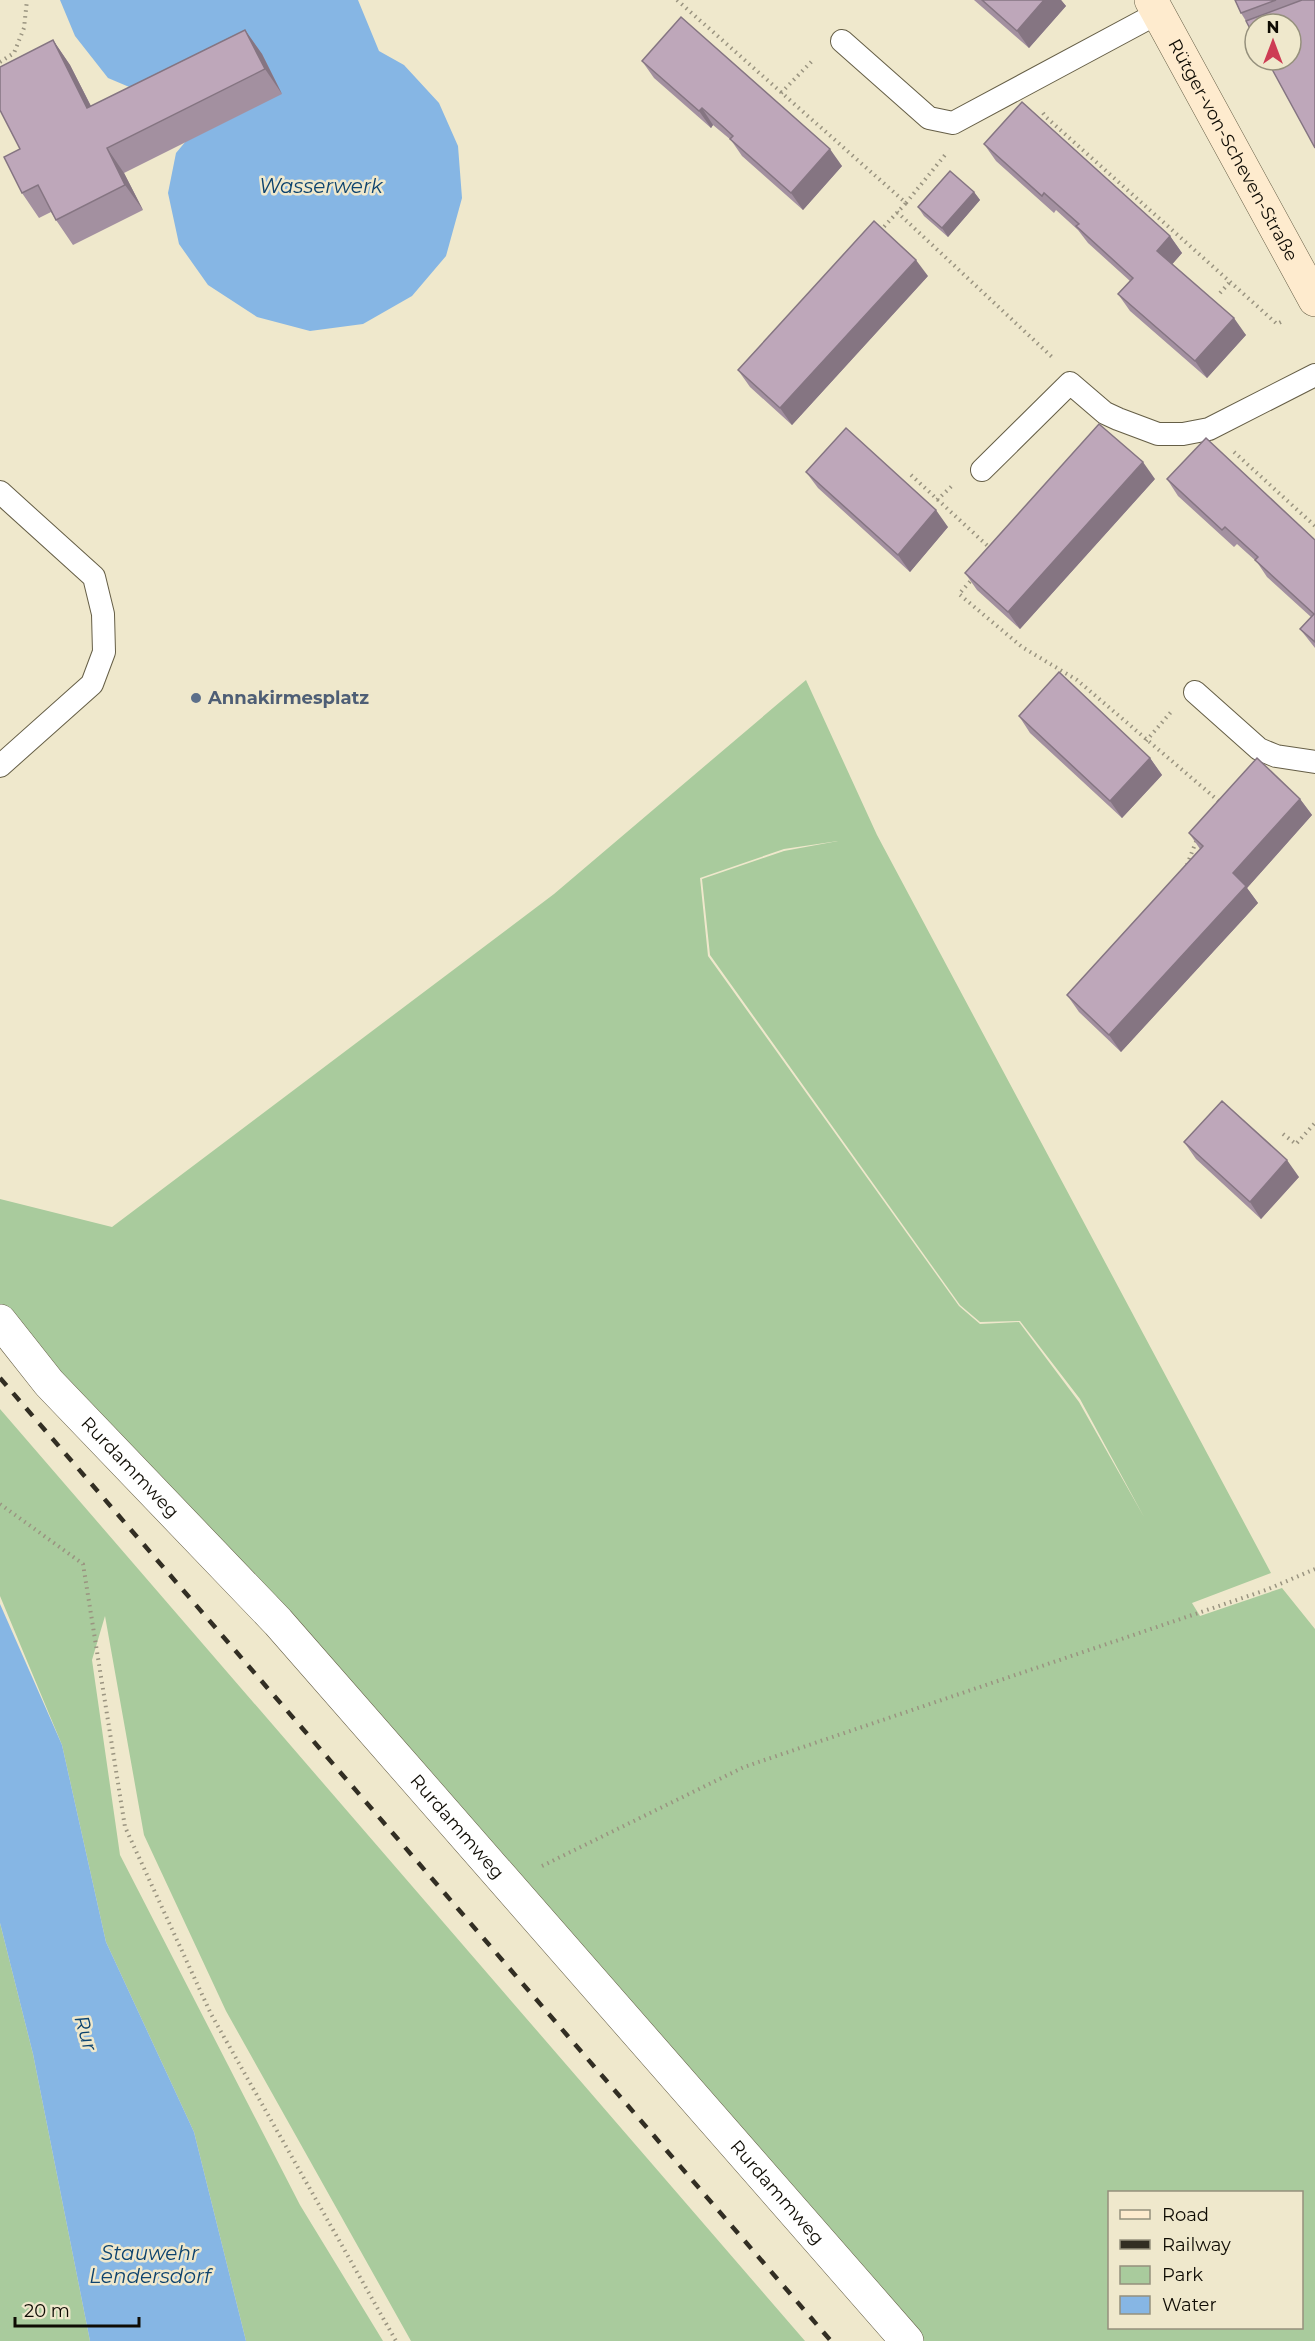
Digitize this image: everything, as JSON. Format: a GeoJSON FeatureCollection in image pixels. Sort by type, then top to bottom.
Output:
{"type":"FeatureCollection","features":[{"type":"Feature","properties":{"kind":"street","name":"Rütger-von-Scheven-Straße"},"geometry":{"type":"LineString","coordinates":[[1154,7],[1315,300]]}},
{"type":"Feature","properties":{"kind":"street","name":"Rurdammweg"},"geometry":{"type":"LineString","coordinates":[[0,1321],[49,1383],[278,1622],[520,1902],[907,2341]]}},
{"type":"Feature","properties":{"kind":"lane"},"geometry":{"type":"LineString","coordinates":[[842,41],[928,118],[953,123],[1026,83],[1154,7]]}},
{"type":"Feature","properties":{"kind":"lane"},"geometry":{"type":"LineString","coordinates":[[982,470],[1070,383],[1105,413],[1158,434],[1183,434],[1209,429],[1315,375]]}},
{"type":"Feature","properties":{"kind":"lane"},"geometry":{"type":"LineString","coordinates":[[0,492],[94,577],[103,614],[104,652],[92,684],[0,766]]}},
{"type":"Feature","properties":{"kind":"lane"},"geometry":{"type":"LineString","coordinates":[[1195,692],[1259,749],[1276,756],[1315,762]]}},
{"type":"Feature","properties":{"kind":"path"},"geometry":{"type":"LineString","coordinates":[[0,62],[14,53],[24,28],[27,0]]}},
{"type":"Feature","properties":{"kind":"path"},"geometry":{"type":"LineString","coordinates":[[677,0],[906,203]]}},
{"type":"Feature","properties":{"kind":"path"},"geometry":{"type":"LineString","coordinates":[[782,93],[831,42],[842,41]]}},
{"type":"Feature","properties":{"kind":"path"},"geometry":{"type":"LineString","coordinates":[[1026,83],[1046,117],[1277,324],[1287,320]]}},
{"type":"Feature","properties":{"kind":"path"},"geometry":{"type":"LineString","coordinates":[[874,238],[952,146],[953,123]]}},
{"type":"Feature","properties":{"kind":"path"},"geometry":{"type":"LineString","coordinates":[[897,212],[1060,364],[1070,383]]}},
{"type":"Feature","properties":{"kind":"path"},"geometry":{"type":"LineString","coordinates":[[1220,293],[1229,283]]}},
{"type":"Feature","properties":{"kind":"path"},"geometry":{"type":"LineString","coordinates":[[1209,429],[1315,526]]}},
{"type":"Feature","properties":{"kind":"path"},"geometry":{"type":"LineString","coordinates":[[911,475],[996,554]]}},
{"type":"Feature","properties":{"kind":"path"},"geometry":{"type":"LineString","coordinates":[[981,570],[959,594],[1022,647],[1077,680],[1224,806]]}},
{"type":"Feature","properties":{"kind":"path"},"geometry":{"type":"LineString","coordinates":[[1184,874],[1194,842],[1202,833]]}},
{"type":"Feature","properties":{"kind":"path"},"geometry":{"type":"LineString","coordinates":[[1283,1134],[1296,1144],[1315,1123]]}},
{"type":"Feature","properties":{"kind":"path"},"geometry":{"type":"LineString","coordinates":[[0,1504],[83,1564],[125,1827],[211,2014],[396,2341]]}},
{"type":"Feature","properties":{"kind":"path"},"geometry":{"type":"LineString","coordinates":[[520,1902],[531,1876],[539,1867],[744,1767],[1254,1594],[1315,1569]]}},
{"type":"Feature","properties":{"kind":"green space"},"geometry":{"type":"Polygon","coordinates":[[[806,680],[877,835],[1271,1573],[1192,1603],[1200,1616],[1282,1588],[1315,1629],[1315,2341],[920,2341],[0,1305],[0,1199],[112,1227],[554,894],[806,680]],[[838,841],[784,849],[700,878],[708,956],[959,1306],[980,1324],[1019,1322],[1079,1402],[1144,1517],[1080,1399],[1020,1321],[980,1322],[960,1305],[710,955],[702,879],[784,851],[838,841]]]}},
{"type":"Feature","properties":{"kind":"green space"},"geometry":{"type":"Polygon","coordinates":[[[0,1409],[805,2341],[411,2341],[226,2011],[144,1835],[105,1616],[92,1660],[120,1855],[300,2205],[383,2341],[246,2341],[194,2132],[106,1942],[62,1745],[0,1596],[0,1409]]]}},
{"type":"Feature","properties":{"kind":"green space"},"geometry":{"type":"Polygon","coordinates":[[[0,1923],[33,2054],[90,2341],[0,2341],[0,1923]]]}},
{"type":"Feature","properties":{"kind":"water","name":"Wasserwerk"},"geometry":{"type":"Polygon","coordinates":[[[60,0],[358,0],[379,51],[404,65],[439,103],[458,146],[462,198],[446,256],[412,296],[363,324],[310,331],[257,317],[208,285],[179,244],[168,193],[176,153],[196,129],[134,89],[108,78],[75,36],[60,0]]]}},
{"type":"Feature","properties":{"kind":"water","name":"Stauwehr Lendersdorf"},"geometry":{"type":"Polygon","coordinates":[[[0,1604],[62,1745],[106,1942],[194,2132],[246,2341],[90,2341],[33,2054],[0,1923],[0,1604]]]}},
{"type":"Feature","properties":{"kind":"building"},"geometry":{"type":"Polygon","coordinates":[[[982,0],[1044,0],[1017,31],[982,0]]]}},
{"type":"Feature","properties":{"kind":"building"},"geometry":{"type":"Polygon","coordinates":[[[1235,0],[1276,0],[1243,12],[1241,13],[1235,0]]]}},
{"type":"Feature","properties":{"kind":"building"},"geometry":{"type":"Polygon","coordinates":[[[1302,0],[1315,0],[1315,148],[1274,72],[1303,72],[1303,12],[1270,12],[1302,0]]]}},
{"type":"Feature","properties":{"kind":"building"},"geometry":{"type":"Polygon","coordinates":[[[681,17],[830,149],[791,193],[730,139],[733,136],[702,108],[699,111],[642,61],[681,17]]]}},
{"type":"Feature","properties":{"kind":"building"},"geometry":{"type":"Polygon","coordinates":[[[245,30],[265,69],[107,148],[125,185],[56,220],[38,185],[22,193],[4,157],[20,149],[0,110],[0,67],[53,40],[87,108],[245,30]]]}},
{"type":"Feature","properties":{"kind":"building"},"geometry":{"type":"Polygon","coordinates":[[[1022,102],[1170,236],[1157,251],[1234,318],[1195,361],[1118,294],[1133,278],[1076,226],[1079,224],[1044,193],[1042,196],[984,144],[1022,102]]]}},
{"type":"Feature","properties":{"kind":"building"},"geometry":{"type":"Polygon","coordinates":[[[950,171],[974,192],[942,228],[918,207],[950,171]]]}},
{"type":"Feature","properties":{"kind":"building"},"geometry":{"type":"Polygon","coordinates":[[[874,221],[916,260],[780,408],[738,370],[874,221]]]}},
{"type":"Feature","properties":{"kind":"building"},"geometry":{"type":"Polygon","coordinates":[[[1099,424],[1143,462],[1008,612],[965,573],[1099,424]]]}},
{"type":"Feature","properties":{"kind":"building"},"geometry":{"type":"Polygon","coordinates":[[[846,428],[936,510],[898,555],[806,472],[846,428]]]}},
{"type":"Feature","properties":{"kind":"building"},"geometry":{"type":"Polygon","coordinates":[[[1206,438],[1315,540],[1315,642],[1300,629],[1314,614],[1255,560],[1258,557],[1225,527],[1222,530],[1167,479],[1206,438]]]}},
{"type":"Feature","properties":{"kind":"building"},"geometry":{"type":"Polygon","coordinates":[[[1059,672],[1150,758],[1110,801],[1019,716],[1059,672]]]}},
{"type":"Feature","properties":{"kind":"building"},"geometry":{"type":"Polygon","coordinates":[[[1257,758],[1300,799],[1233,873],[1246,886],[1109,1035],[1067,995],[1203,846],[1189,833],[1257,758]]]}},
{"type":"Feature","properties":{"kind":"building"},"geometry":{"type":"Polygon","coordinates":[[[1222,1101],[1287,1160],[1250,1202],[1184,1142],[1222,1101]]]}},
{"type":"Feature","properties":{"kind":"railway"},"geometry":{"type":"LineString","coordinates":[[0,1378],[831,2341]]}},
{"type":"Feature","properties":{"kind":"place","name":"Annakirmesplatz"},"geometry":{"type":"Point","coordinates":[196,698]}},
{"type":"Feature","properties":{"kind":"water label","name":"Rur"},"geometry":{"type":"Point","coordinates":[86,2033]}}]}
